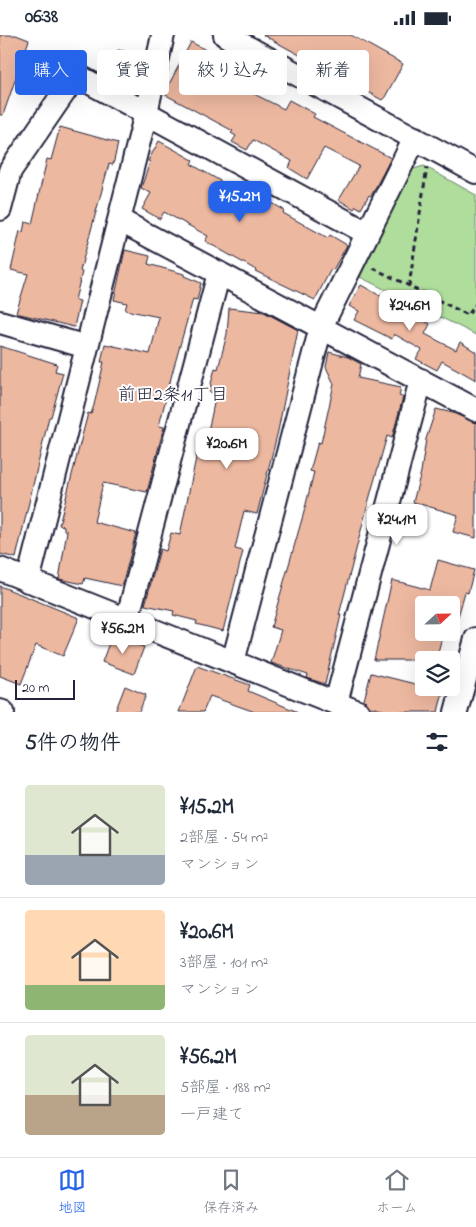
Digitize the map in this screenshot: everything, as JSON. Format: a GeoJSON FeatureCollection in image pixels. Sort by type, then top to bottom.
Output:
{"type":"FeatureCollection","features":[{"type":"Feature","properties":{"kind":"street"},"geometry":{"type":"LineString","coordinates":[[28,581],[146,113],[163,35]]}},
{"type":"Feature","properties":{"kind":"street"},"geometry":{"type":"LineString","coordinates":[[225,35],[476,172]]}},
{"type":"Feature","properties":{"kind":"street"},"geometry":{"type":"LineString","coordinates":[[0,209],[10,171],[76,75],[367,233]]}},
{"type":"Feature","properties":{"kind":"street"},"geometry":{"type":"LineString","coordinates":[[233,662],[321,327],[415,138]]}},
{"type":"Feature","properties":{"kind":"street"},"geometry":{"type":"LineString","coordinates":[[119,220],[476,410]]}},
{"type":"Feature","properties":{"kind":"street"},"geometry":{"type":"LineString","coordinates":[[128,620],[219,273]]}},
{"type":"Feature","properties":{"kind":"street"},"geometry":{"type":"LineString","coordinates":[[0,322],[87,347]]}},
{"type":"Feature","properties":{"kind":"street"},"geometry":{"type":"LineString","coordinates":[[336,703],[421,380]]}},
{"type":"Feature","properties":{"kind":"street"},"geometry":{"type":"LineString","coordinates":[[0,569],[358,712]]}},
{"type":"Feature","properties":{"kind":"street"},"geometry":{"type":"LineString","coordinates":[[456,712],[476,639]]}},
{"type":"Feature","properties":{"kind":"path"},"geometry":{"type":"LineString","coordinates":[[409,286],[428,162]]}},
{"type":"Feature","properties":{"kind":"path"},"geometry":{"type":"LineString","coordinates":[[370,266],[468,315],[476,304]]}},
{"type":"Feature","properties":{"kind":"green space"},"geometry":{"type":"Polygon","coordinates":[[[424,166],[476,195],[476,335],[360,277],[410,170],[424,166]]]}},
{"type":"Feature","properties":{"kind":"building"},"geometry":{"type":"Polygon","coordinates":[[[0,35],[16,35],[29,40],[26,50],[15,50],[15,80],[3,115],[0,115],[0,35]]]}},
{"type":"Feature","properties":{"kind":"building"},"geometry":{"type":"Polygon","coordinates":[[[263,35],[351,35],[403,64],[382,100],[369,93],[369,50],[297,50],[297,54],[263,35]]]}},
{"type":"Feature","properties":{"kind":"building"},"geometry":{"type":"Polygon","coordinates":[[[191,42],[206,50],[187,50],[191,42]]]}},
{"type":"Feature","properties":{"kind":"building"},"geometry":{"type":"Polygon","coordinates":[[[179,65],[179,95],[256,95],[284,109],[289,100],[315,114],[313,117],[391,158],[371,196],[369,195],[361,209],[356,206],[354,209],[339,200],[359,166],[324,148],[307,179],[289,168],[292,161],[253,140],[247,150],[232,142],[236,136],[231,133],[233,131],[166,95],[169,95],[169,84],[179,65]]]}},
{"type":"Feature","properties":{"kind":"building"},"geometry":{"type":"Polygon","coordinates":[[[60,127],[118,143],[113,165],[109,164],[80,271],[82,272],[75,300],[80,301],[74,327],[16,313],[28,274],[11,270],[20,231],[23,232],[25,222],[32,224],[47,159],[51,160],[60,127]]]}},
{"type":"Feature","properties":{"kind":"building"},"geometry":{"type":"Polygon","coordinates":[[[159,141],[193,160],[191,164],[234,189],[236,185],[265,199],[284,210],[283,213],[328,238],[330,235],[347,245],[333,270],[331,269],[315,300],[255,271],[205,241],[208,236],[164,212],[160,219],[142,209],[151,193],[141,188],[150,162],[148,161],[159,141]]]}},
{"type":"Feature","properties":{"kind":"building"},"geometry":{"type":"Polygon","coordinates":[[[125,250],[150,256],[148,264],[184,274],[184,276],[201,283],[197,300],[193,299],[172,374],[159,426],[164,427],[147,492],[103,483],[94,522],[136,533],[122,586],[85,578],[83,584],[59,579],[67,531],[64,530],[64,526],[59,525],[88,413],[91,414],[94,405],[104,362],[101,362],[105,344],[150,354],[159,317],[125,310],[127,303],[114,300],[125,250]]]}},
{"type":"Feature","properties":{"kind":"building"},"geometry":{"type":"Polygon","coordinates":[[[361,285],[430,324],[425,334],[456,350],[460,342],[476,352],[476,380],[442,361],[437,370],[416,359],[422,350],[394,334],[392,339],[354,320],[359,311],[349,306],[361,285]]]}},
{"type":"Feature","properties":{"kind":"building"},"geometry":{"type":"Polygon","coordinates":[[[229,308],[264,312],[298,330],[278,431],[257,514],[244,511],[235,549],[243,551],[223,631],[196,624],[197,621],[173,615],[174,611],[145,605],[160,549],[166,551],[171,533],[180,535],[197,453],[202,455],[211,418],[216,393],[209,392],[215,368],[218,369],[227,334],[229,308]]]}},
{"type":"Feature","properties":{"kind":"building"},"geometry":{"type":"Polygon","coordinates":[[[0,346],[57,364],[55,371],[63,373],[51,417],[49,417],[16,558],[0,554],[0,346]]]}},
{"type":"Feature","properties":{"kind":"building"},"geometry":{"type":"Polygon","coordinates":[[[329,352],[348,357],[361,364],[358,378],[401,387],[399,396],[403,397],[392,438],[387,436],[370,496],[339,615],[341,615],[325,684],[307,678],[308,675],[271,663],[281,630],[271,627],[304,512],[314,472],[310,471],[318,442],[321,443],[334,384],[326,367],[329,352]]]}},
{"type":"Feature","properties":{"kind":"building"},"geometry":{"type":"Polygon","coordinates":[[[436,409],[453,413],[476,423],[476,538],[453,532],[458,515],[413,502],[421,472],[426,439],[436,409]]]}},
{"type":"Feature","properties":{"kind":"building"},"geometry":{"type":"Polygon","coordinates":[[[438,560],[474,570],[468,593],[465,592],[460,610],[460,596],[415,596],[415,641],[441,641],[438,651],[415,651],[415,660],[374,660],[392,580],[430,590],[438,560]]]}},
{"type":"Feature","properties":{"kind":"building"},"geometry":{"type":"Polygon","coordinates":[[[0,586],[79,618],[63,656],[36,645],[21,684],[0,676],[0,586]]]}},
{"type":"Feature","properties":{"kind":"building"},"geometry":{"type":"Polygon","coordinates":[[[112,635],[144,647],[134,674],[102,662],[112,635]]]}},
{"type":"Feature","properties":{"kind":"building"},"geometry":{"type":"Polygon","coordinates":[[[197,666],[250,685],[248,691],[298,712],[255,712],[210,696],[203,712],[179,712],[197,666]]]}},
{"type":"Feature","properties":{"kind":"building"},"geometry":{"type":"Polygon","coordinates":[[[371,673],[415,684],[415,696],[442,696],[438,712],[391,712],[370,707],[364,700],[371,673]]]}},
{"type":"Feature","properties":{"kind":"building"},"geometry":{"type":"Polygon","coordinates":[[[125,686],[146,695],[139,712],[115,712],[125,686]]]}},
{"type":"Feature","properties":{"kind":"district","name":"前田2条11丁目"},"geometry":{"type":"Point","coordinates":[173,396]}}]}
